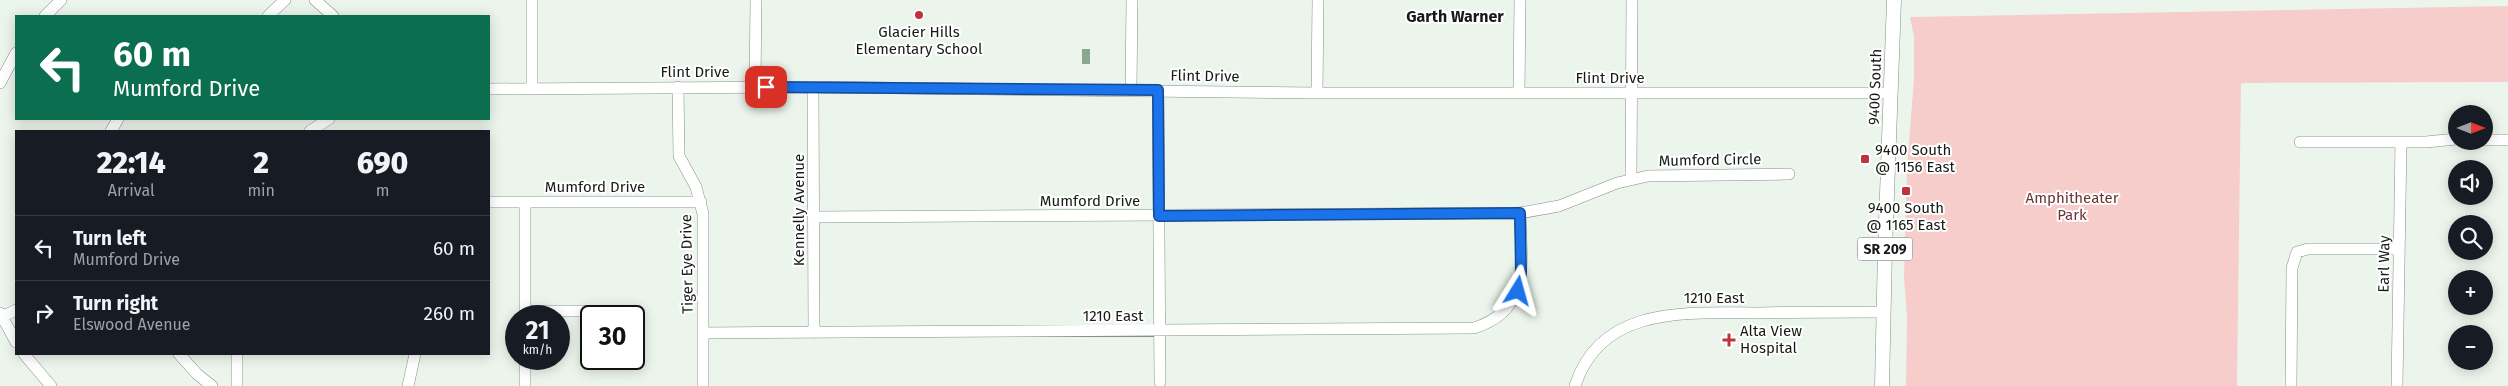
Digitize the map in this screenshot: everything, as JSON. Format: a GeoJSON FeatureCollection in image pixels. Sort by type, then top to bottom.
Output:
{"type":"FeatureCollection","features":[{"type":"Feature","properties":{"kind":"main road","name":"9400 South"},"geometry":{"type":"LineString","coordinates":[[1882,386],[1894,0]]}},
{"type":"Feature","properties":{"kind":"street"},"geometry":{"type":"LineString","coordinates":[[46,15],[61,0]]}},
{"type":"Feature","properties":{"kind":"street"},"geometry":{"type":"LineString","coordinates":[[269,15],[285,0]]}},
{"type":"Feature","properties":{"kind":"street"},"geometry":{"type":"LineString","coordinates":[[315,0],[331,15]]}},
{"type":"Feature","properties":{"kind":"street"},"geometry":{"type":"LineString","coordinates":[[532,0],[532,89]]}},
{"type":"Feature","properties":{"kind":"street"},"geometry":{"type":"LineString","coordinates":[[755,87],[756,0]]}},
{"type":"Feature","properties":{"kind":"street"},"geometry":{"type":"LineString","coordinates":[[1131,90],[1132,0]]}},
{"type":"Feature","properties":{"kind":"street"},"geometry":{"type":"LineString","coordinates":[[1317,93],[1318,0]]}},
{"type":"Feature","properties":{"kind":"street"},"geometry":{"type":"LineString","coordinates":[[1519,93],[1520,0]]}},
{"type":"Feature","properties":{"kind":"street"},"geometry":{"type":"LineString","coordinates":[[1631,179],[1632,0]]}},
{"type":"Feature","properties":{"kind":"street"},"geometry":{"type":"LineString","coordinates":[[0,83],[15,55]]}},
{"type":"Feature","properties":{"kind":"street","name":"Flint Drive"},"geometry":{"type":"LineString","coordinates":[[490,89],[813,87],[1317,93],[1891,93]]}},
{"type":"Feature","properties":{"kind":"street","name":"Kennelly Avenue"},"geometry":{"type":"LineString","coordinates":[[813,87],[814,332]]}},
{"type":"Feature","properties":{"kind":"street","name":"Tiger Eye Drive"},"geometry":{"type":"LineString","coordinates":[[678,88],[679,156],[696,187],[701,202],[703,225],[703,386]]}},
{"type":"Feature","properties":{"kind":"street"},"geometry":{"type":"LineString","coordinates":[[1158,90],[1160,382]]}},
{"type":"Feature","properties":{"kind":"street"},"geometry":{"type":"LineString","coordinates":[[312,130],[326,124]]}},
{"type":"Feature","properties":{"kind":"street"},"geometry":{"type":"LineString","coordinates":[[2300,142],[2400,142],[2448,139]]}},
{"type":"Feature","properties":{"kind":"street"},"geometry":{"type":"LineString","coordinates":[[2493,140],[2508,140]]}},
{"type":"Feature","properties":{"kind":"street","name":"Earl Way"},"geometry":{"type":"LineString","coordinates":[[2398,386],[2400,142]]}},
{"type":"Feature","properties":{"kind":"street","name":"Mumford Circle"},"geometry":{"type":"LineString","coordinates":[[1631,179],[1666,175],[1790,174]]}},
{"type":"Feature","properties":{"kind":"street","name":"Mumford Drive"},"geometry":{"type":"LineString","coordinates":[[814,218],[1520,213],[1559,206],[1631,179]]}},
{"type":"Feature","properties":{"kind":"street","name":"Mumford Drive"},"geometry":{"type":"LineString","coordinates":[[490,202],[701,202]]}},
{"type":"Feature","properties":{"kind":"street"},"geometry":{"type":"LineString","coordinates":[[524,305],[525,202]]}},
{"type":"Feature","properties":{"kind":"street","name":"1210 East"},"geometry":{"type":"LineString","coordinates":[[703,333],[1474,328],[1487,324],[1498,316],[1514,299],[1520,282],[1521,272],[1520,213]]}},
{"type":"Feature","properties":{"kind":"street"},"geometry":{"type":"LineString","coordinates":[[2291,386],[2292,268],[2297,252],[2308,249],[2399,249]]}},
{"type":"Feature","properties":{"kind":"street"},"geometry":{"type":"LineString","coordinates":[[15,310],[1,316],[15,340]]}},
{"type":"Feature","properties":{"kind":"street","name":"1210 East"},"geometry":{"type":"LineString","coordinates":[[1576,386],[1586,364],[1604,342],[1620,331],[1651,317],[1688,312],[1884,312]]}},
{"type":"Feature","properties":{"kind":"street"},"geometry":{"type":"LineString","coordinates":[[25,355],[51,386]]}},
{"type":"Feature","properties":{"kind":"street"},"geometry":{"type":"LineString","coordinates":[[180,355],[197,374],[212,386]]}},
{"type":"Feature","properties":{"kind":"street"},"geometry":{"type":"LineString","coordinates":[[237,355],[237,386]]}},
{"type":"Feature","properties":{"kind":"street"},"geometry":{"type":"LineString","coordinates":[[408,386],[415,355]]}},
{"type":"Feature","properties":{"kind":"street"},"geometry":{"type":"LineString","coordinates":[[525,370],[525,386]]}},
{"type":"Feature","properties":{"kind":"green space","name":"Amphitheater Park"},"geometry":{"type":"Polygon","coordinates":[[[2508,6],[2508,82],[2241,83],[2237,386],[1906,386],[1907,317],[1904,277],[1907,167],[1914,79],[1914,37],[1910,17],[2508,6]]]}},
{"type":"Feature","properties":{"kind":"shaded area"},"geometry":{"type":"Polygon","coordinates":[[[1082,49],[1090,49],[1090,64],[1082,64],[1082,49]]]}},
{"type":"Feature","properties":{"kind":"place","name":"Glacier Hills Elementary School"},"geometry":{"type":"Point","coordinates":[919,15]}},
{"type":"Feature","properties":{"kind":"place","name":"9400 South @ 1156 East"},"geometry":{"type":"Point","coordinates":[1865,159]}},
{"type":"Feature","properties":{"kind":"place","name":"9400 South @ 1165 East"},"geometry":{"type":"Point","coordinates":[1906,191]}},
{"type":"Feature","properties":{"kind":"place","name":"Alta View Hospital"},"geometry":{"type":"Point","coordinates":[1729,340]}},
{"type":"Feature","properties":{"kind":"district","name":"Garth Warner"},"geometry":{"type":"Point","coordinates":[1455,16]}},
{"type":"Feature","properties":{"kind":"route"},"geometry":{"type":"LineString","coordinates":[[766,87],[1158,90],[1159,216],[1520,213],[1521,272],[1518,291]]}}]}
